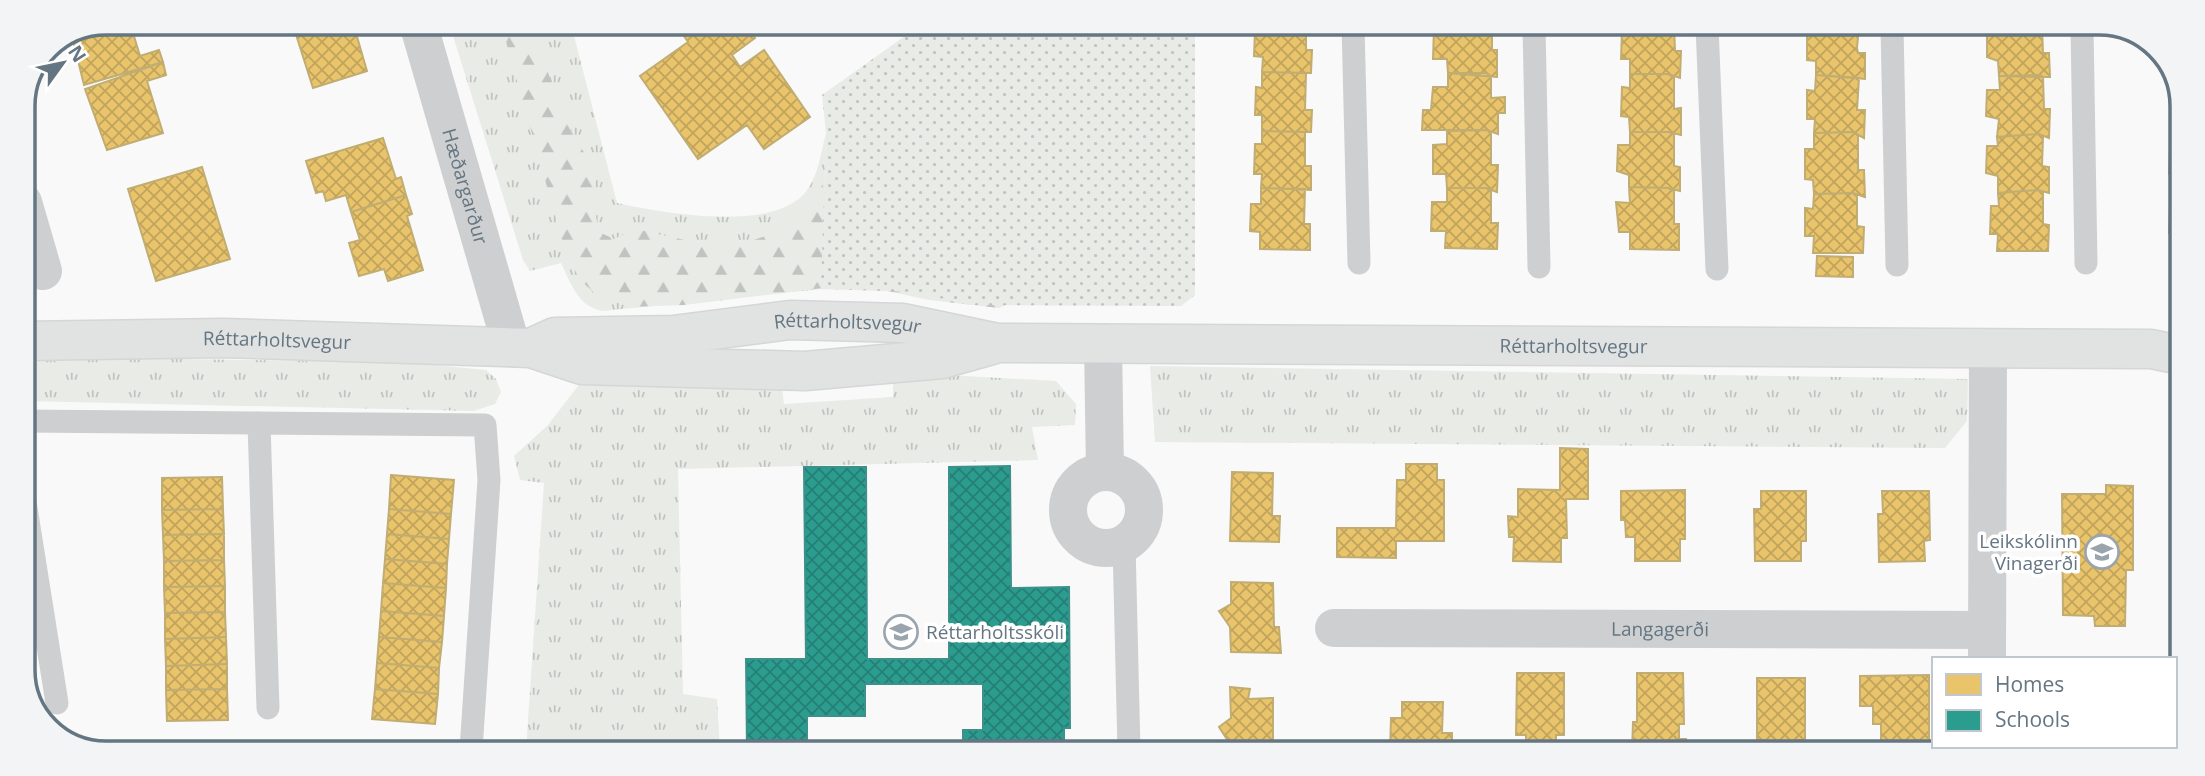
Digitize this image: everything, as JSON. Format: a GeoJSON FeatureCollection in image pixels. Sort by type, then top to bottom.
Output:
{"type":"FeatureCollection","features":[{"type":"Feature","properties":{"kind":"street","name":"Hæðargarður"},"geometry":{"type":"LineString","coordinates":[[422,35],[521,348]]}},
{"type":"Feature","properties":{"kind":"street"},"geometry":{"type":"LineString","coordinates":[[35,243],[43,271]]}},
{"type":"Feature","properties":{"kind":"street","name":"Réttarholtsvegur"},"geometry":{"type":"LineString","coordinates":[[521,348],[555,337],[673,335],[790,320],[903,323],[998,343],[2170,348]]}},
{"type":"Feature","properties":{"kind":"street","name":"Réttarholtsvegur"},"geometry":{"type":"LineString","coordinates":[[35,341],[223,338],[521,348],[582,365],[805,371],[942,359],[998,343]]}},
{"type":"Feature","properties":{"kind":"street"},"geometry":{"type":"LineString","coordinates":[[1102,343],[1105,472]]}},
{"type":"Feature","properties":{"kind":"street","name":"Langagerði"},"geometry":{"type":"LineString","coordinates":[[1334,628],[1987,644],[1988,348]]}},
{"type":"Feature","properties":{"kind":"street"},"geometry":{"type":"LineString","coordinates":[[1105,472],[1129,480],[1143,500],[1141,526],[1124,544],[1112,548],[1088,544],[1077,537],[1067,514],[1068,502],[1081,481],[1105,472]]}},
{"type":"Feature","properties":{"kind":"lane"},"geometry":{"type":"LineString","coordinates":[[1353,35],[1359,263]]}},
{"type":"Feature","properties":{"kind":"lane"},"geometry":{"type":"LineString","coordinates":[[1534,35],[1539,267]]}},
{"type":"Feature","properties":{"kind":"lane"},"geometry":{"type":"LineString","coordinates":[[1707,35],[1717,269]]}},
{"type":"Feature","properties":{"kind":"lane"},"geometry":{"type":"LineString","coordinates":[[1892,35],[1897,265]]}},
{"type":"Feature","properties":{"kind":"lane"},"geometry":{"type":"LineString","coordinates":[[2081,35],[2086,263]]}},
{"type":"Feature","properties":{"kind":"lane"},"geometry":{"type":"LineString","coordinates":[[35,421],[485,425],[489,480],[472,741]]}},
{"type":"Feature","properties":{"kind":"lane"},"geometry":{"type":"LineString","coordinates":[[259,423],[268,708]]}},
{"type":"Feature","properties":{"kind":"lane"},"geometry":{"type":"LineString","coordinates":[[1124,544],[1129,741]]}},
{"type":"Feature","properties":{"kind":"lane"},"geometry":{"type":"LineString","coordinates":[[35,565],[57,703]]}},
{"type":"Feature","properties":{"kind":"green space"},"geometry":{"type":"Polygon","coordinates":[[[453,35],[574,35],[617,203],[687,215],[715,216],[767,213],[788,206],[804,194],[813,181],[826,133],[821,289],[602,311],[581,299],[561,263],[530,271],[523,260],[453,35]]]}},
{"type":"Feature","properties":{"kind":"green space"},"geometry":{"type":"Polygon","coordinates":[[[504,35],[536,35],[560,111],[597,175],[593,201],[599,232],[614,239],[636,229],[689,241],[745,243],[780,231],[813,201],[906,40],[904,35],[930,35],[1012,302],[999,308],[929,300],[855,284],[684,305],[630,307],[599,297],[581,281],[566,254],[504,35]]]}},
{"type":"Feature","properties":{"kind":"green space"},"geometry":{"type":"Polygon","coordinates":[[[906,35],[1195,35],[1195,295],[1181,306],[969,305],[915,292],[821,289],[826,133],[822,95],[906,35]]]}},
{"type":"Feature","properties":{"kind":"green space"},"geometry":{"type":"Polygon","coordinates":[[[35,357],[404,362],[486,370],[496,379],[501,392],[495,404],[474,411],[35,401],[35,357]]]}},
{"type":"Feature","properties":{"kind":"green space"},"geometry":{"type":"Polygon","coordinates":[[[1150,366],[1968,379],[1967,421],[1945,448],[1155,442],[1150,366]]]}},
{"type":"Feature","properties":{"kind":"green space"},"geometry":{"type":"Polygon","coordinates":[[[893,372],[1056,381],[1076,404],[1075,425],[1032,427],[1038,460],[678,469],[683,694],[717,699],[719,741],[527,741],[544,483],[520,480],[514,456],[548,425],[578,386],[589,381],[782,388],[784,404],[893,397],[893,372]]]}},
{"type":"Feature","properties":{"kind":"building: Homes"},"geometry":{"type":"Polygon","coordinates":[[[134,35],[140,56],[159,50],[163,62],[84,85],[74,43],[79,40],[92,36],[134,35]]]}},
{"type":"Feature","properties":{"kind":"building: Homes"},"geometry":{"type":"Polygon","coordinates":[[[296,35],[356,35],[367,71],[313,88],[296,35]]]}},
{"type":"Feature","properties":{"kind":"building: Homes"},"geometry":{"type":"Polygon","coordinates":[[[683,35],[753,35],[755,38],[732,55],[740,67],[764,50],[810,117],[764,149],[747,125],[698,159],[640,76],[688,42],[683,35]]]}},
{"type":"Feature","properties":{"kind":"building: Homes"},"geometry":{"type":"Polygon","coordinates":[[[1255,35],[1306,35],[1306,50],[1312,50],[1311,73],[1262,72],[1263,57],[1254,56],[1255,35]]]}},
{"type":"Feature","properties":{"kind":"building: Homes"},"geometry":{"type":"Polygon","coordinates":[[[1434,35],[1492,35],[1492,50],[1497,50],[1497,77],[1448,73],[1447,59],[1433,59],[1434,35]]]}},
{"type":"Feature","properties":{"kind":"building: Homes"},"geometry":{"type":"Polygon","coordinates":[[[1622,35],[1674,35],[1675,51],[1681,51],[1680,78],[1668,74],[1630,74],[1630,59],[1621,59],[1622,35]]]}},
{"type":"Feature","properties":{"kind":"building: Homes"},"geometry":{"type":"Polygon","coordinates":[[[1807,35],[1858,35],[1858,53],[1865,53],[1865,79],[1816,75],[1816,61],[1807,60],[1807,35]]]}},
{"type":"Feature","properties":{"kind":"building: Homes"},"geometry":{"type":"Polygon","coordinates":[[[1987,35],[2042,35],[2043,53],[2049,53],[2050,77],[1999,76],[1998,61],[1987,57],[1987,35]]]}},
{"type":"Feature","properties":{"kind":"building: Homes"},"geometry":{"type":"Polygon","coordinates":[[[163,62],[166,75],[147,81],[163,133],[107,150],[85,89],[163,62]]]}},
{"type":"Feature","properties":{"kind":"building: Homes"},"geometry":{"type":"Polygon","coordinates":[[[1262,72],[1306,73],[1305,110],[1312,110],[1311,132],[1262,131],[1262,115],[1255,115],[1256,87],[1262,88],[1262,72]]]}},
{"type":"Feature","properties":{"kind":"building: Homes"},"geometry":{"type":"Polygon","coordinates":[[[1448,73],[1487,73],[1491,77],[1491,98],[1505,97],[1505,113],[1498,113],[1498,134],[1487,130],[1422,130],[1423,110],[1431,110],[1433,87],[1448,87],[1448,73]]]}},
{"type":"Feature","properties":{"kind":"building: Homes"},"geometry":{"type":"Polygon","coordinates":[[[1630,74],[1668,74],[1674,78],[1674,109],[1681,108],[1681,135],[1669,132],[1630,132],[1629,117],[1621,116],[1622,87],[1630,88],[1630,74]]]}},
{"type":"Feature","properties":{"kind":"building: Homes"},"geometry":{"type":"Polygon","coordinates":[[[1816,75],[1859,78],[1857,110],[1865,110],[1864,138],[1853,132],[1814,133],[1815,119],[1807,119],[1807,90],[1815,91],[1816,75]]]}},
{"type":"Feature","properties":{"kind":"building: Homes"},"geometry":{"type":"Polygon","coordinates":[[[1999,76],[2043,77],[2044,109],[2050,109],[2049,138],[2039,134],[1997,137],[1999,119],[1986,116],[1987,90],[2000,90],[1999,76]]]}},
{"type":"Feature","properties":{"kind":"building: Homes"},"geometry":{"type":"Polygon","coordinates":[[[1487,130],[1491,134],[1491,165],[1498,165],[1497,192],[1486,188],[1447,188],[1446,174],[1433,174],[1433,145],[1447,144],[1447,131],[1487,130]]]}},
{"type":"Feature","properties":{"kind":"building: Homes"},"geometry":{"type":"Polygon","coordinates":[[[1262,131],[1305,132],[1305,166],[1311,166],[1311,190],[1261,188],[1262,174],[1254,174],[1255,144],[1262,144],[1262,131]]]}},
{"type":"Feature","properties":{"kind":"building: Homes"},"geometry":{"type":"Polygon","coordinates":[[[1630,132],[1669,132],[1674,135],[1674,166],[1680,167],[1680,191],[1629,187],[1629,175],[1617,171],[1618,145],[1630,145],[1630,132]]]}},
{"type":"Feature","properties":{"kind":"building: Homes"},"geometry":{"type":"Polygon","coordinates":[[[1853,132],[1858,135],[1858,170],[1864,170],[1865,197],[1853,193],[1814,194],[1813,180],[1805,179],[1805,149],[1814,149],[1814,133],[1853,132]]]}},
{"type":"Feature","properties":{"kind":"building: Homes"},"geometry":{"type":"Polygon","coordinates":[[[2039,134],[2043,137],[2042,166],[2049,167],[2049,193],[2038,190],[1998,193],[1998,176],[1986,173],[1987,146],[1998,146],[1997,137],[2039,134]]]}},
{"type":"Feature","properties":{"kind":"building: Homes"},"geometry":{"type":"Polygon","coordinates":[[[383,138],[396,179],[401,177],[406,195],[351,212],[346,195],[326,201],[323,191],[316,193],[306,161],[383,138]]]}},
{"type":"Feature","properties":{"kind":"building: Homes"},"geometry":{"type":"Polygon","coordinates":[[[202,167],[230,259],[156,281],[128,189],[202,167]]]}},
{"type":"Feature","properties":{"kind":"building: Homes"},"geometry":{"type":"Polygon","coordinates":[[[1629,187],[1668,188],[1674,191],[1674,224],[1679,224],[1679,250],[1630,249],[1630,232],[1619,232],[1616,202],[1630,203],[1629,187]]]}},
{"type":"Feature","properties":{"kind":"building: Homes"},"geometry":{"type":"Polygon","coordinates":[[[1261,188],[1305,189],[1304,224],[1310,224],[1310,250],[1260,249],[1260,232],[1250,231],[1251,204],[1261,204],[1261,188]]]}},
{"type":"Feature","properties":{"kind":"building: Homes"},"geometry":{"type":"Polygon","coordinates":[[[1447,188],[1486,188],[1491,192],[1491,223],[1498,223],[1497,249],[1445,248],[1446,231],[1431,231],[1432,202],[1447,202],[1447,188]]]}},
{"type":"Feature","properties":{"kind":"building: Homes"},"geometry":{"type":"Polygon","coordinates":[[[2038,190],[2043,193],[2043,224],[2049,225],[2048,251],[1997,251],[1998,234],[1990,234],[1991,206],[1999,206],[1998,193],[2038,190]]]}},
{"type":"Feature","properties":{"kind":"building: Homes"},"geometry":{"type":"Polygon","coordinates":[[[1853,193],[1857,197],[1857,226],[1864,227],[1863,253],[1813,253],[1814,236],[1805,236],[1805,208],[1813,209],[1814,194],[1853,193]]]}},
{"type":"Feature","properties":{"kind":"building: Homes"},"geometry":{"type":"Polygon","coordinates":[[[406,195],[412,214],[407,216],[423,270],[388,281],[384,269],[359,276],[349,243],[360,240],[351,212],[406,195]]]}},
{"type":"Feature","properties":{"kind":"building: Homes"},"geometry":{"type":"Polygon","coordinates":[[[1817,256],[1853,257],[1853,277],[1816,276],[1817,256]]]}},
{"type":"Feature","properties":{"kind":"building: Homes"},"geometry":{"type":"Polygon","coordinates":[[[1560,448],[1588,449],[1588,499],[1566,499],[1567,538],[1561,538],[1561,562],[1513,561],[1514,537],[1509,537],[1508,516],[1518,517],[1518,489],[1560,490],[1560,448]]]}},
{"type":"Feature","properties":{"kind":"building: Homes"},"geometry":{"type":"Polygon","coordinates":[[[1406,464],[1437,464],[1437,480],[1444,480],[1444,541],[1396,541],[1396,558],[1337,557],[1337,528],[1396,528],[1397,480],[1406,480],[1406,464]]]}},
{"type":"Feature","properties":{"kind":"building: Homes"},"geometry":{"type":"Polygon","coordinates":[[[1232,472],[1273,473],[1272,516],[1280,516],[1279,542],[1230,541],[1232,472]]]}},
{"type":"Feature","properties":{"kind":"building: Homes"},"geometry":{"type":"Polygon","coordinates":[[[391,475],[454,480],[451,514],[389,509],[391,475]]]}},
{"type":"Feature","properties":{"kind":"building: Homes"},"geometry":{"type":"Polygon","coordinates":[[[222,477],[223,509],[162,510],[162,478],[222,477]]]}},
{"type":"Feature","properties":{"kind":"building: Homes"},"geometry":{"type":"Polygon","coordinates":[[[2106,485],[2133,486],[2133,570],[2126,570],[2125,626],[2095,626],[2094,616],[2063,615],[2062,494],[2106,494],[2106,485]]]}},
{"type":"Feature","properties":{"kind":"building: Homes"},"geometry":{"type":"Polygon","coordinates":[[[1685,490],[1685,539],[1680,539],[1680,561],[1635,561],[1635,537],[1626,537],[1625,520],[1621,520],[1621,491],[1685,490]]]}},
{"type":"Feature","properties":{"kind":"building: Homes"},"geometry":{"type":"Polygon","coordinates":[[[1761,491],[1806,491],[1806,541],[1801,541],[1801,561],[1755,561],[1754,509],[1761,509],[1761,491]]]}},
{"type":"Feature","properties":{"kind":"building: Homes"},"geometry":{"type":"Polygon","coordinates":[[[1882,491],[1929,491],[1930,540],[1924,541],[1925,561],[1879,562],[1878,514],[1883,514],[1882,491]]]}},
{"type":"Feature","properties":{"kind":"building: Homes"},"geometry":{"type":"Polygon","coordinates":[[[223,509],[224,534],[163,535],[162,510],[223,509]]]}},
{"type":"Feature","properties":{"kind":"building: Homes"},"geometry":{"type":"Polygon","coordinates":[[[389,509],[451,514],[449,539],[387,534],[389,509]]]}},
{"type":"Feature","properties":{"kind":"building: Homes"},"geometry":{"type":"Polygon","coordinates":[[[224,534],[224,560],[164,561],[163,535],[224,534]]]}},
{"type":"Feature","properties":{"kind":"building: Homes"},"geometry":{"type":"Polygon","coordinates":[[[387,534],[449,539],[447,564],[385,559],[387,534]]]}},
{"type":"Feature","properties":{"kind":"building: Homes"},"geometry":{"type":"Polygon","coordinates":[[[385,559],[447,564],[446,588],[383,583],[385,559]]]}},
{"type":"Feature","properties":{"kind":"building: Homes"},"geometry":{"type":"Polygon","coordinates":[[[224,560],[225,586],[164,587],[164,561],[224,560]]]}},
{"type":"Feature","properties":{"kind":"building: Homes"},"geometry":{"type":"Polygon","coordinates":[[[1231,582],[1273,583],[1274,627],[1279,627],[1281,653],[1231,652],[1230,627],[1219,611],[1231,604],[1231,582]]]}},
{"type":"Feature","properties":{"kind":"building: Homes"},"geometry":{"type":"Polygon","coordinates":[[[383,583],[446,588],[444,616],[381,611],[383,583]]]}},
{"type":"Feature","properties":{"kind":"building: Homes"},"geometry":{"type":"Polygon","coordinates":[[[225,586],[225,612],[165,613],[164,587],[225,586]]]}},
{"type":"Feature","properties":{"kind":"building: Homes"},"geometry":{"type":"Polygon","coordinates":[[[381,611],[444,616],[442,642],[379,637],[381,611]]]}},
{"type":"Feature","properties":{"kind":"building: Homes"},"geometry":{"type":"Polygon","coordinates":[[[225,612],[226,637],[165,639],[165,613],[225,612]]]}},
{"type":"Feature","properties":{"kind":"building: Homes"},"geometry":{"type":"Polygon","coordinates":[[[226,637],[227,664],[166,666],[165,639],[226,637]]]}},
{"type":"Feature","properties":{"kind":"building: Homes"},"geometry":{"type":"Polygon","coordinates":[[[379,637],[442,642],[439,668],[377,663],[379,637]]]}},
{"type":"Feature","properties":{"kind":"building: Homes"},"geometry":{"type":"Polygon","coordinates":[[[377,663],[439,668],[438,694],[375,689],[377,663]]]}},
{"type":"Feature","properties":{"kind":"building: Homes"},"geometry":{"type":"Polygon","coordinates":[[[227,664],[227,689],[166,690],[166,666],[227,664]]]}},
{"type":"Feature","properties":{"kind":"building: Homes"},"geometry":{"type":"Polygon","coordinates":[[[1517,673],[1564,673],[1564,735],[1556,735],[1556,741],[1526,741],[1526,735],[1516,735],[1517,673]]]}},
{"type":"Feature","properties":{"kind":"building: Homes"},"geometry":{"type":"Polygon","coordinates":[[[1637,673],[1683,673],[1684,724],[1679,724],[1679,739],[1686,741],[1632,741],[1633,722],[1637,722],[1637,673]]]}},
{"type":"Feature","properties":{"kind":"building: Homes"},"geometry":{"type":"Polygon","coordinates":[[[1929,675],[1929,741],[1881,741],[1881,724],[1873,724],[1873,706],[1860,706],[1860,676],[1929,675]]]}},
{"type":"Feature","properties":{"kind":"building: Homes"},"geometry":{"type":"Polygon","coordinates":[[[1757,678],[1805,678],[1805,740],[1757,740],[1757,678]]]}},
{"type":"Feature","properties":{"kind":"building: Homes"},"geometry":{"type":"Polygon","coordinates":[[[1230,687],[1250,689],[1248,699],[1273,698],[1273,741],[1228,741],[1219,727],[1231,718],[1230,687]]]}},
{"type":"Feature","properties":{"kind":"building: Homes"},"geometry":{"type":"Polygon","coordinates":[[[227,689],[228,720],[167,721],[166,690],[227,689]]]}},
{"type":"Feature","properties":{"kind":"building: Homes"},"geometry":{"type":"Polygon","coordinates":[[[375,689],[438,694],[435,724],[372,719],[375,689]]]}},
{"type":"Feature","properties":{"kind":"building: Homes"},"geometry":{"type":"Polygon","coordinates":[[[1402,702],[1443,702],[1442,733],[1452,733],[1452,741],[1390,741],[1391,718],[1402,718],[1402,702]]]}},
{"type":"Feature","properties":{"kind":"building: Schools","name":"Réttarholtsskóli"},"geometry":{"type":"Polygon","coordinates":[[[1010,466],[1011,588],[1069,587],[1070,728],[1064,728],[1064,741],[963,741],[963,730],[983,730],[983,684],[865,684],[865,716],[807,716],[807,741],[747,741],[746,659],[806,659],[804,467],[866,467],[867,659],[949,659],[949,467],[1010,466]]]}},
{"type":"Feature","properties":{"kind":"place","name":"Leikskólinn Vinagerði"},"geometry":{"type":"Point","coordinates":[2102,552]}},
{"type":"Feature","properties":{"kind":"place","name":"Réttarholtsskóli"},"geometry":{"type":"Point","coordinates":[901,632]}}]}
